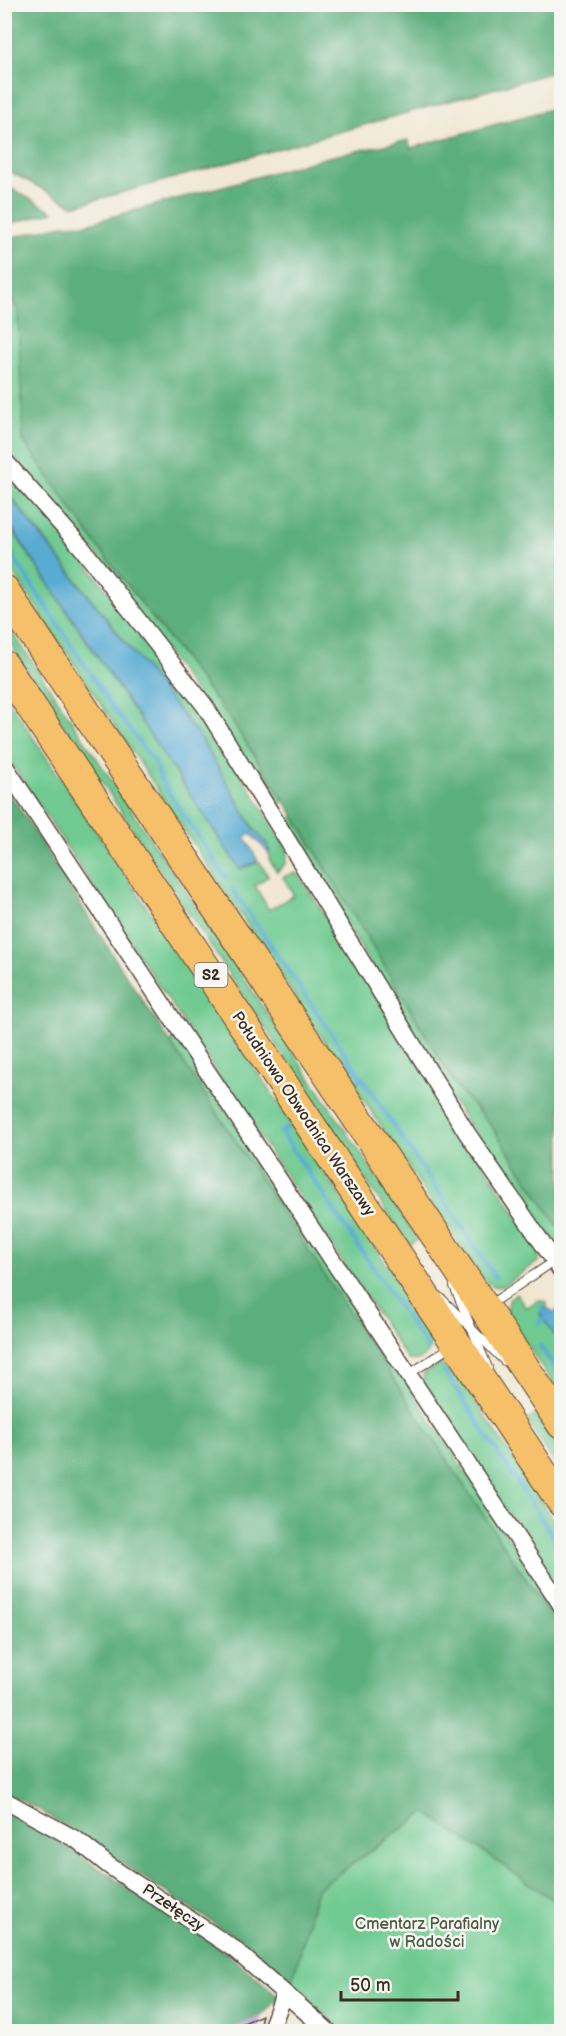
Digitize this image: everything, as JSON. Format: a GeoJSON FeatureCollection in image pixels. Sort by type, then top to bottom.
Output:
{"type":"FeatureCollection","features":[{"type":"Feature","properties":{"kind":"highway","name":"Południowa Obwodnica Warszawy"},"geometry":{"type":"LineString","coordinates":[[4,590],[430,1229],[514,1430],[561,1502]]}},
{"type":"Feature","properties":{"kind":"highway","name":"Południowa Obwodnica Warszawy"},"geometry":{"type":"LineString","coordinates":[[4,666],[396,1253],[555,1414]]}},
{"type":"Feature","properties":{"kind":"street"},"geometry":{"type":"LineString","coordinates":[[4,460],[82,548],[205,706],[467,1133],[557,1267]]}},
{"type":"Feature","properties":{"kind":"street"},"geometry":{"type":"LineString","coordinates":[[4,765],[561,1606]]}},
{"type":"Feature","properties":{"kind":"street","name":"Przełęczy"},"geometry":{"type":"LineString","coordinates":[[4,1800],[77,1840],[108,1865],[234,1949],[330,2031]]}},
{"type":"Feature","properties":{"kind":"street"},"geometry":{"type":"LineString","coordinates":[[270,2031],[284,1994]]}},
{"type":"Feature","properties":{"kind":"lane"},"geometry":{"type":"LineString","coordinates":[[396,1253],[430,1287]]}},
{"type":"Feature","properties":{"kind":"lane"},"geometry":{"type":"LineString","coordinates":[[408,1375],[470,1326],[557,1267]]}},
{"type":"Feature","properties":{"kind":"lane"},"geometry":{"type":"LineString","coordinates":[[438,1295],[510,1366]]}},
{"type":"Feature","properties":{"kind":"lane"},"geometry":{"type":"LineString","coordinates":[[518,1374],[555,1414]]}},
{"type":"Feature","properties":{"kind":"green space"},"geometry":{"type":"Polygon","coordinates":[[[4,5],[561,5],[561,70],[74,206],[5,169],[4,5]]]}},
{"type":"Feature","properties":{"kind":"green space"},"geometry":{"type":"Polygon","coordinates":[[[562,106],[561,1231],[491,1125],[458,1089],[293,814],[233,723],[96,544],[23,440],[18,310],[5,291],[5,239],[62,225],[86,224],[328,157],[408,140],[411,148],[562,106]]]}},
{"type":"Feature","properties":{"kind":"green space"},"geometry":{"type":"Polygon","coordinates":[[[5,185],[54,212],[5,225],[5,185]]]}},
{"type":"Feature","properties":{"kind":"green space"},"geometry":{"type":"Polygon","coordinates":[[[4,291],[18,309],[23,440],[96,544],[233,723],[283,800],[277,808],[107,568],[62,510],[5,448],[5,412],[8,410],[4,385],[4,291]]]}},
{"type":"Feature","properties":{"kind":"green space"},"geometry":{"type":"Polygon","coordinates":[[[4,468],[41,505],[212,726],[288,851],[286,863],[277,872],[269,859],[269,846],[254,829],[202,740],[5,489],[4,468]]]}},
{"type":"Feature","properties":{"kind":"green space"},"geometry":{"type":"Polygon","coordinates":[[[4,518],[240,869],[260,862],[268,876],[255,886],[269,910],[294,895],[283,877],[294,873],[299,875],[540,1252],[539,1261],[503,1286],[496,1287],[484,1281],[5,560],[4,518]]]}},
{"type":"Feature","properties":{"kind":"green space"},"geometry":{"type":"Polygon","coordinates":[[[4,620],[418,1239],[409,1245],[5,636],[4,620]]]}},
{"type":"Feature","properties":{"kind":"green space"},"geometry":{"type":"Polygon","coordinates":[[[4,694],[433,1334],[430,1350],[423,1357],[408,1360],[5,754],[4,694]]]}},
{"type":"Feature","properties":{"kind":"green space"},"geometry":{"type":"Polygon","coordinates":[[[4,784],[123,971],[561,1632],[561,1905],[425,1812],[317,1889],[291,1986],[235,1937],[40,1810],[5,1793],[4,784]]]}},
{"type":"Feature","properties":{"kind":"green space"},"geometry":{"type":"Polygon","coordinates":[[[293,814],[458,1089],[491,1125],[561,1231],[561,1260],[526,1209],[531,1196],[524,1186],[513,1189],[448,1094],[288,826],[293,814]]]}},
{"type":"Feature","properties":{"kind":"green space"},"geometry":{"type":"Polygon","coordinates":[[[175,1034],[561,1617],[561,1632],[171,1044],[175,1034]]]}},
{"type":"Feature","properties":{"kind":"green space"},"geometry":{"type":"Polygon","coordinates":[[[516,1293],[526,1308],[539,1300],[547,1303],[547,1308],[540,1314],[561,1345],[561,1396],[507,1314],[509,1300],[516,1293]]]}},
{"type":"Feature","properties":{"kind":"green space"},"geometry":{"type":"Polygon","coordinates":[[[439,1364],[452,1366],[561,1531],[561,1596],[422,1384],[424,1373],[439,1364]]]}},
{"type":"Feature","properties":{"kind":"green space"},"geometry":{"type":"Polygon","coordinates":[[[535,1415],[561,1455],[561,1473],[527,1421],[535,1415]]]}},
{"type":"Feature","properties":{"kind":"green space"},"geometry":{"type":"Polygon","coordinates":[[[5,1811],[27,1821],[223,1950],[280,1997],[262,2015],[225,2031],[5,2032],[5,1811]]]}},
{"type":"Feature","properties":{"kind":"green space","name":"Cmentarz Parafialny w Radości"},"geometry":{"type":"Polygon","coordinates":[[[426,1812],[561,1905],[561,2031],[344,2031],[291,1986],[317,1889],[426,1812]]]}},
{"type":"Feature","properties":{"kind":"water"},"geometry":{"type":"Polygon","coordinates":[[[4,489],[202,740],[254,829],[269,846],[269,853],[251,834],[245,837],[258,861],[240,869],[5,518],[4,489]]]}},
{"type":"Feature","properties":{"kind":"water"},"geometry":{"type":"Polygon","coordinates":[[[560,1307],[562,1308],[561,1345],[540,1314],[547,1308],[554,1313],[560,1307]]]}},
{"type":"Feature","properties":{"kind":"building"},"geometry":{"type":"Polygon","coordinates":[[[262,2015],[258,2031],[225,2031],[262,2015]]]}},
{"type":"Feature","properties":{"kind":"waterway"},"geometry":{"type":"LineString","coordinates":[[4,543],[111,705],[156,764],[160,779],[226,878]]}},
{"type":"Feature","properties":{"kind":"waterway"},"geometry":{"type":"LineString","coordinates":[[232,889],[362,1078],[357,1082]]}},
{"type":"Feature","properties":{"kind":"waterway"},"geometry":{"type":"LineString","coordinates":[[362,1078],[495,1277]]}},
{"type":"Feature","properties":{"kind":"waterway"},"geometry":{"type":"LineString","coordinates":[[287,1128],[281,1132],[428,1349]]}},
{"type":"Feature","properties":{"kind":"waterway"},"geometry":{"type":"LineString","coordinates":[[541,1307],[544,1311]]}},
{"type":"Feature","properties":{"kind":"waterway"},"geometry":{"type":"LineString","coordinates":[[539,1323],[544,1319]]}},
{"type":"Feature","properties":{"kind":"waterway"},"geometry":{"type":"LineString","coordinates":[[540,1346],[562,1378]]}},
{"type":"Feature","properties":{"kind":"waterway"},"geometry":{"type":"LineString","coordinates":[[444,1371],[562,1550]]}}]}
